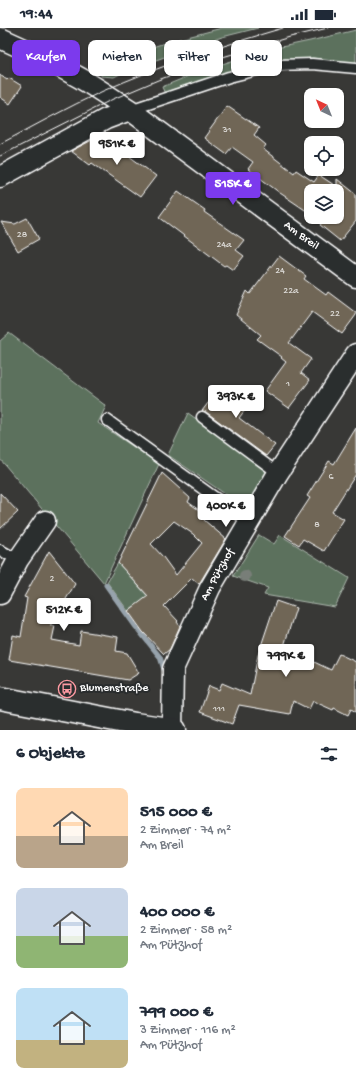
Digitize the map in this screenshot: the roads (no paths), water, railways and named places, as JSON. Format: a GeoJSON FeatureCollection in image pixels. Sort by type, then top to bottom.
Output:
{"type":"FeatureCollection","features":[{"type":"Feature","properties":{"kind":"main road"},"geometry":{"type":"LineString","coordinates":[[0,698],[134,727],[174,730]]}},
{"type":"Feature","properties":{"kind":"street","name":"Am Breil"},"geometry":{"type":"LineString","coordinates":[[0,38],[80,77],[103,91],[356,277]]}},
{"type":"Feature","properties":{"kind":"street"},"geometry":{"type":"LineString","coordinates":[[0,177],[106,119],[130,110]]}},
{"type":"Feature","properties":{"kind":"street","name":"Am Pützhof"},"geometry":{"type":"LineString","coordinates":[[174,730],[173,669],[197,610],[278,473],[356,354]]}},
{"type":"Feature","properties":{"kind":"street"},"geometry":{"type":"LineString","coordinates":[[0,594],[18,560],[44,521]]}},
{"type":"Feature","properties":{"kind":"lane"},"geometry":{"type":"LineString","coordinates":[[130,110],[229,77],[278,65],[312,64],[356,68]]}},
{"type":"Feature","properties":{"kind":"lane"},"geometry":{"type":"LineString","coordinates":[[202,417],[278,473]]}},
{"type":"Feature","properties":{"kind":"lane"},"geometry":{"type":"LineString","coordinates":[[107,420],[249,522]]}},
{"type":"Feature","properties":{"kind":"lane"},"geometry":{"type":"LineString","coordinates":[[0,550],[18,560]]}},
{"type":"Feature","properties":{"kind":"waterway"},"geometry":{"type":"LineString","coordinates":[[106,585],[136,627],[160,657],[165,673]]}},
{"type":"Feature","properties":{"kind":"tram line"},"geometry":{"type":"LineString","coordinates":[[0,144],[103,91],[192,56],[283,28]]}},
{"type":"Feature","properties":{"kind":"tram line"},"geometry":{"type":"LineString","coordinates":[[0,156],[113,99],[158,80],[216,59],[290,37],[328,28]]}},
{"type":"Feature","properties":{"kind":"place","name":"Blumenstraße"},"geometry":{"type":"Point","coordinates":[67,689]}}]}
